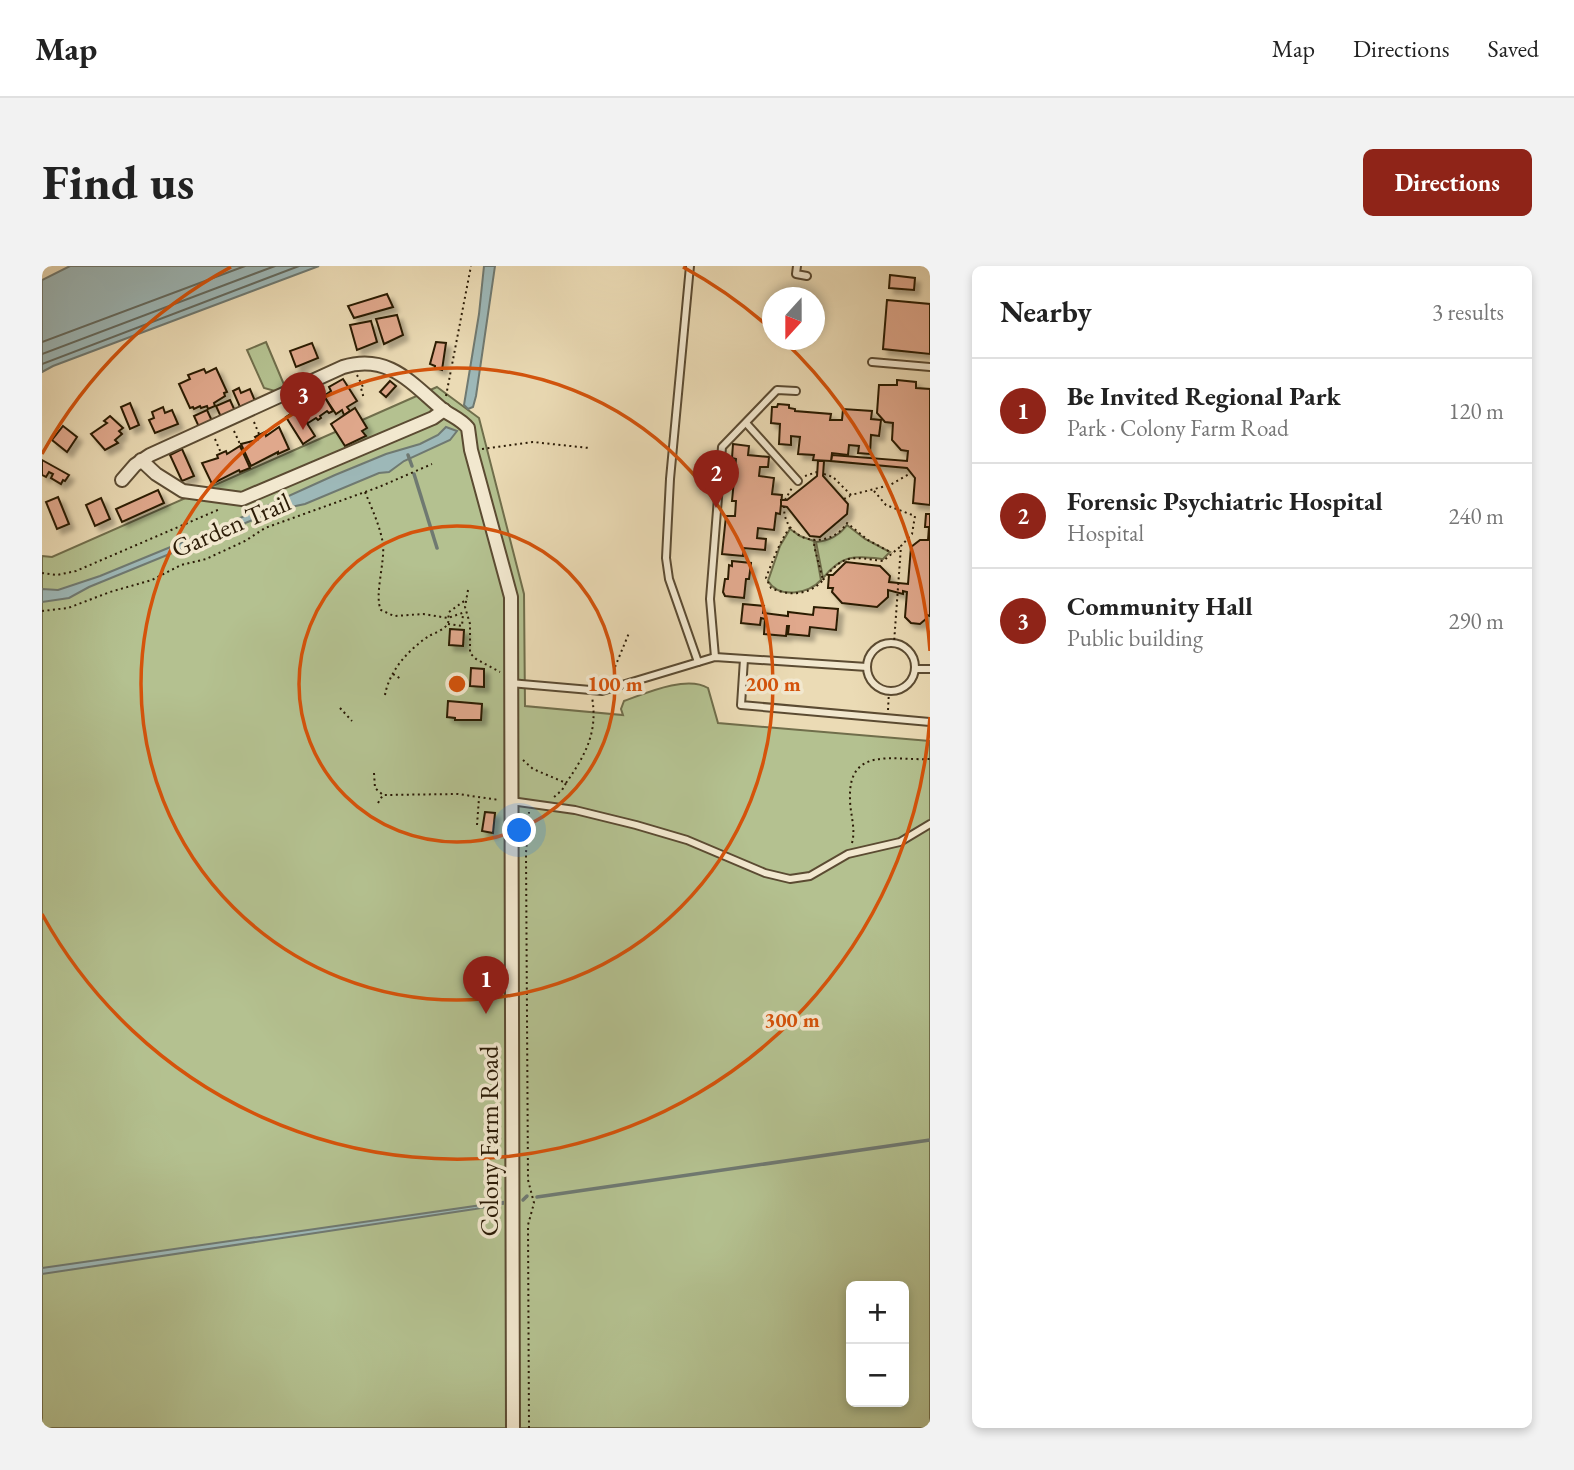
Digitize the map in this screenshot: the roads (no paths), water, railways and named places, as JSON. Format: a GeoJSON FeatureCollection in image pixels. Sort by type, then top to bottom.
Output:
{"type":"FeatureCollection","features":[{"type":"Feature","properties":{"kind":"street","name":"Colony Farm Road"},"geometry":{"type":"LineString","coordinates":[[141,460],[354,364],[373,363],[392,370],[468,428],[471,450],[510,597],[508,678],[513,1428]]}},
{"type":"Feature","properties":{"kind":"street"},"geometry":{"type":"LineString","coordinates":[[122,480],[141,460],[156,474],[183,491],[242,499],[433,418],[444,410]]}},
{"type":"Feature","properties":{"kind":"lane"},"geometry":{"type":"LineString","coordinates":[[690,266],[670,479],[666,558],[670,579],[698,662]]}},
{"type":"Feature","properties":{"kind":"lane"},"geometry":{"type":"LineString","coordinates":[[797,266],[796,274],[807,276]]}},
{"type":"Feature","properties":{"kind":"lane"},"geometry":{"type":"LineString","coordinates":[[873,362],[930,367]]}},
{"type":"Feature","properties":{"kind":"lane"},"geometry":{"type":"LineString","coordinates":[[715,657],[710,599],[722,447],[777,390],[796,391]]}},
{"type":"Feature","properties":{"kind":"lane"},"geometry":{"type":"LineString","coordinates":[[746,423],[798,481]]}},
{"type":"Feature","properties":{"kind":"lane"},"geometry":{"type":"LineString","coordinates":[[894,643],[909,650],[914,657],[916,669],[913,679],[904,688],[889,691],[874,685],[869,678],[867,667],[870,655],[876,649],[883,644],[894,643]]}},
{"type":"Feature","properties":{"kind":"lane"},"geometry":{"type":"LineString","coordinates":[[508,678],[591,690],[618,687],[715,657],[867,667]]}},
{"type":"Feature","properties":{"kind":"lane"},"geometry":{"type":"LineString","coordinates":[[744,659],[741,705],[930,722]]}},
{"type":"Feature","properties":{"kind":"lane"},"geometry":{"type":"LineString","coordinates":[[916,669],[930,669]]}},
{"type":"Feature","properties":{"kind":"lane"},"geometry":{"type":"LineString","coordinates":[[509,801],[608,818],[676,836],[783,878],[797,879],[810,876],[848,854],[900,842],[930,824]]}},
{"type":"Feature","properties":{"kind":"water"},"geometry":{"type":"Polygon","coordinates":[[[70,266],[319,266],[42,372],[42,280],[70,266]]]}},
{"type":"Feature","properties":{"kind":"water"},"geometry":{"type":"Polygon","coordinates":[[[484,266],[495,266],[476,396],[473,407],[468,409],[464,405],[484,266]]]}},
{"type":"Feature","properties":{"kind":"water"},"geometry":{"type":"Polygon","coordinates":[[[446,427],[457,431],[450,440],[404,461],[389,472],[379,473],[305,504],[277,510],[89,587],[69,598],[42,602],[42,589],[58,590],[100,576],[229,523],[335,475],[386,454],[420,444],[438,435],[446,427]]]}},
{"type":"Feature","properties":{"kind":"water"},"geometry":{"type":"Polygon","coordinates":[[[503,1202],[475,1209],[42,1274],[42,1268],[503,1202]]]}},
{"type":"Feature","properties":{"kind":"waterway"},"geometry":{"type":"LineString","coordinates":[[408,455],[412,466]]}},
{"type":"Feature","properties":{"kind":"waterway"},"geometry":{"type":"LineString","coordinates":[[414,474],[437,548]]}},
{"type":"Feature","properties":{"kind":"waterway"},"geometry":{"type":"LineString","coordinates":[[537,1197],[930,1140]]}},
{"type":"Feature","properties":{"kind":"waterway"},"geometry":{"type":"LineString","coordinates":[[523,1200],[527,1196]]}},
{"type":"Feature","properties":{"kind":"place","name":"Community Hall"},"geometry":{"type":"Point","coordinates":[303,430]}},
{"type":"Feature","properties":{"kind":"place","name":"Forensic Psychiatric Hospital"},"geometry":{"type":"Point","coordinates":[716,508]}},
{"type":"Feature","properties":{"kind":"place","name":"Be Invited Regional Park"},"geometry":{"type":"Point","coordinates":[486,1014]}}]}
